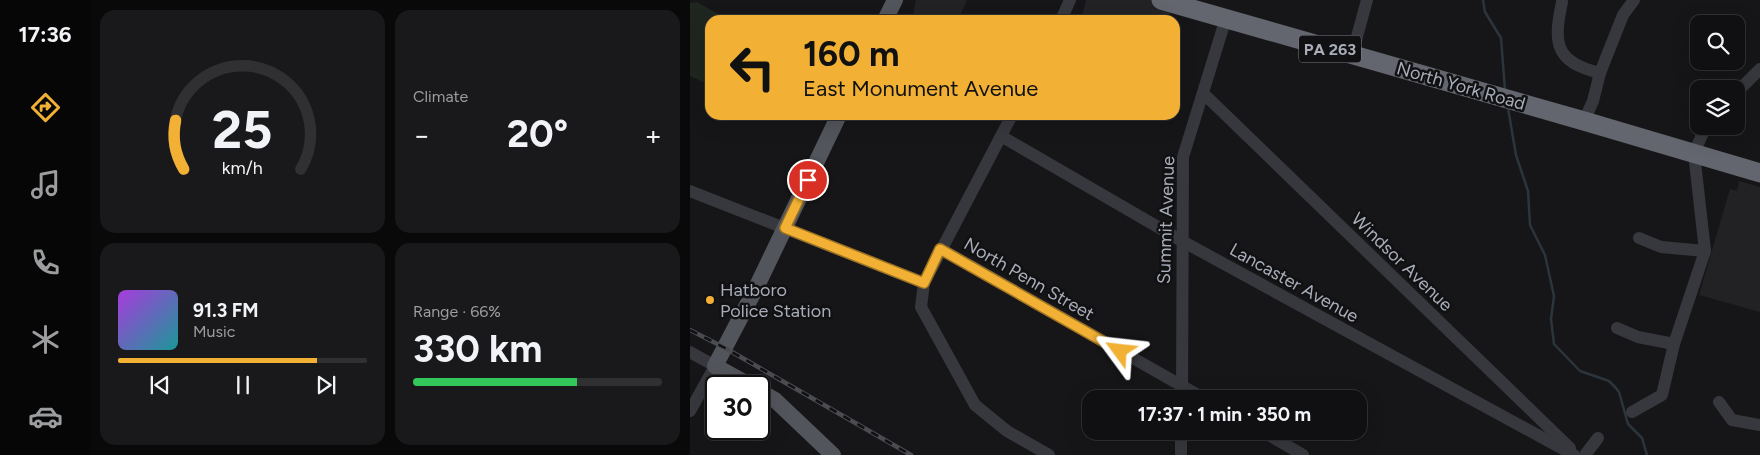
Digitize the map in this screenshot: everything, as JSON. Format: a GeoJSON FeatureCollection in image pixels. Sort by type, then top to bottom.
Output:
{"type":"FeatureCollection","features":[{"type":"Feature","properties":{"kind":"highway","name":"North York Road"},"geometry":{"type":"LineString","coordinates":[[1161,0],[1352,56],[1499,96],[1760,173]]}},
{"type":"Feature","properties":{"kind":"main road"},"geometry":{"type":"LineString","coordinates":[[888,15],[895,0]]}},
{"type":"Feature","properties":{"kind":"main road"},"geometry":{"type":"LineString","coordinates":[[731,375],[714,366],[756,288],[837,120]]}},
{"type":"Feature","properties":{"kind":"main road"},"geometry":{"type":"LineString","coordinates":[[770,397],[833,455]]}},
{"type":"Feature","properties":{"kind":"street"},"geometry":{"type":"LineString","coordinates":[[1063,15],[1070,0]]}},
{"type":"Feature","properties":{"kind":"street"},"geometry":{"type":"LineString","coordinates":[[1352,56],[1367,0]]}},
{"type":"Feature","properties":{"kind":"street"},"geometry":{"type":"LineString","coordinates":[[1584,121],[1593,101],[1600,73],[1623,14],[1634,0]]}},
{"type":"Feature","properties":{"kind":"street"},"geometry":{"type":"LineString","coordinates":[[1562,2],[1558,33],[1560,47],[1564,55],[1574,65],[1600,73]]}},
{"type":"Feature","properties":{"kind":"street","name":"Summit Avenue"},"geometry":{"type":"LineString","coordinates":[[1182,390],[1183,157],[1226,18]]}},
{"type":"Feature","properties":{"kind":"street"},"geometry":{"type":"LineString","coordinates":[[1745,84],[1760,68]]}},
{"type":"Feature","properties":{"kind":"street","name":"Windsor Avenue"},"geometry":{"type":"LineString","coordinates":[[1204,94],[1575,455]]}},
{"type":"Feature","properties":{"kind":"street"},"geometry":{"type":"LineString","coordinates":[[1009,120],[940,249],[924,283],[921,307],[975,405],[1007,431],[1049,455]]}},
{"type":"Feature","properties":{"kind":"street"},"geometry":{"type":"LineString","coordinates":[[1632,412],[1662,395],[1674,344],[1705,251],[1694,153],[1702,135]]}},
{"type":"Feature","properties":{"kind":"street","name":"Lancaster Avenue"},"geometry":{"type":"LineString","coordinates":[[1001,136],[1182,241],[1575,455]]}},
{"type":"Feature","properties":{"kind":"street"},"geometry":{"type":"LineString","coordinates":[[690,190],[924,283]]}},
{"type":"Feature","properties":{"kind":"street"},"geometry":{"type":"LineString","coordinates":[[1639,238],[1661,247],[1705,251]]}},
{"type":"Feature","properties":{"kind":"street","name":"North Penn Street"},"geometry":{"type":"LineString","coordinates":[[940,249],[1179,390]]}},
{"type":"Feature","properties":{"kind":"street"},"geometry":{"type":"LineString","coordinates":[[1617,328],[1638,337],[1674,344]]}},
{"type":"Feature","properties":{"kind":"street"},"geometry":{"type":"LineString","coordinates":[[690,352],[714,366],[690,411]]}},
{"type":"Feature","properties":{"kind":"street"},"geometry":{"type":"LineString","coordinates":[[1719,402],[1732,420],[1760,426]]}},
{"type":"Feature","properties":{"kind":"street"},"geometry":{"type":"LineString","coordinates":[[1585,455],[1598,438]]}},
{"type":"Feature","properties":{"kind":"street"},"geometry":{"type":"LineString","coordinates":[[1181,440],[1181,455]]}},
{"type":"Feature","properties":{"kind":"street"},"geometry":{"type":"LineString","coordinates":[[1277,440],[1303,455]]}},
{"type":"Feature","properties":{"kind":"shaded area"},"geometry":{"type":"Polygon","coordinates":[[[916,0],[967,0],[960,15],[913,15],[916,0]]]}},
{"type":"Feature","properties":{"kind":"shaded area"},"geometry":{"type":"Polygon","coordinates":[[[1086,0],[1176,0],[1169,15],[1082,15],[1086,0]]]}},
{"type":"Feature","properties":{"kind":"shaded area"},"geometry":{"type":"Polygon","coordinates":[[[697,2],[720,15],[705,15],[705,83],[690,76],[690,3],[697,2]]]}},
{"type":"Feature","properties":{"kind":"shaded area"},"geometry":{"type":"Polygon","coordinates":[[[1739,181],[1760,187],[1760,312],[1699,295],[1730,189],[1737,191],[1739,181]]]}},
{"type":"Feature","properties":{"kind":"waterway"},"geometry":{"type":"LineString","coordinates":[[1483,0],[1485,12],[1501,38],[1505,90]]}},
{"type":"Feature","properties":{"kind":"waterway"},"geometry":{"type":"LineString","coordinates":[[1508,108],[1516,155],[1528,191],[1530,225],[1545,255],[1554,296],[1551,319],[1554,344],[1580,371],[1609,381],[1615,387],[1619,392],[1628,424],[1642,438],[1647,455]]}},
{"type":"Feature","properties":{"kind":"railway"},"geometry":{"type":"LineString","coordinates":[[690,330],[725,348],[911,455]]}},
{"type":"Feature","properties":{"kind":"place","name":"Hatboro Police Station"},"geometry":{"type":"Point","coordinates":[710,300]}},
{"type":"Feature","properties":{"kind":"route"},"geometry":{"type":"LineString","coordinates":[[808,180],[785,228],[924,283],[940,249],[1120,351]]}}]}
